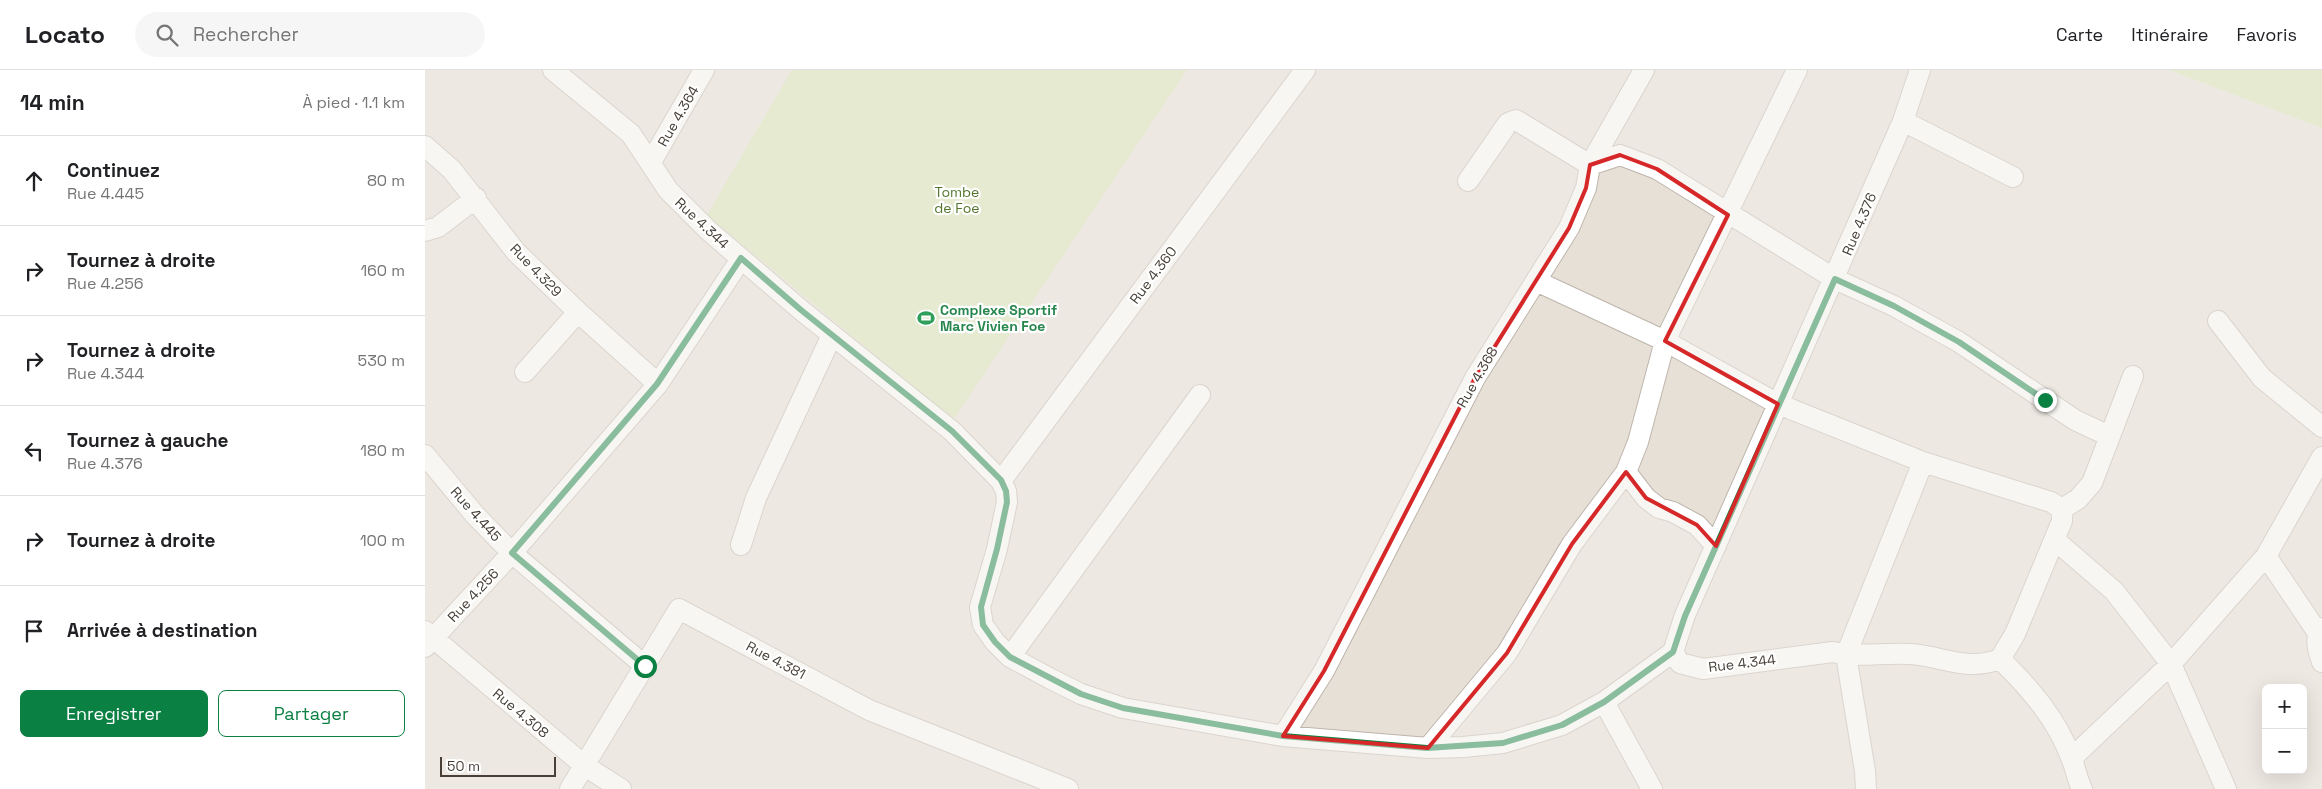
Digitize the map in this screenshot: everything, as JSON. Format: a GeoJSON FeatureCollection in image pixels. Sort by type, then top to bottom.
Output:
{"type":"FeatureCollection","features":[{"type":"Feature","properties":{"kind":"street","name":"Rue 4.344"},"geometry":{"type":"LineString","coordinates":[[553,70],[631,134],[668,190],[709,231],[952,431],[1001,480]]}},
{"type":"Feature","properties":{"kind":"street","name":"Rue 4.364"},"geometry":{"type":"LineString","coordinates":[[651,162],[704,70]]}},
{"type":"Feature","properties":{"kind":"street","name":"Rue 4.360"},"geometry":{"type":"LineString","coordinates":[[1001,480],[1305,70]]}},
{"type":"Feature","properties":{"kind":"street","name":"Rue 4.368"},"geometry":{"type":"LineString","coordinates":[[1283,736],[1324,671],[1475,378],[1569,228],[1586,188],[1590,165],[1644,70]]}},
{"type":"Feature","properties":{"kind":"street"},"geometry":{"type":"LineString","coordinates":[[1427,748],[1507,653],[1572,544],[1626,472],[1638,442],[1665,341],[1797,70]]}},
{"type":"Feature","properties":{"kind":"street","name":"Rue 4.376"},"geometry":{"type":"LineString","coordinates":[[1673,652],[1685,616],[1903,122],[1920,70]]}},
{"type":"Feature","properties":{"kind":"street"},"geometry":{"type":"LineString","coordinates":[[1468,181],[1509,123],[1516,120],[1590,165],[1620,155],[1665,174],[1690,188],[1728,215],[1835,279],[1894,306],[1943,333],[2075,420],[2109,436]]}},
{"type":"Feature","properties":{"kind":"street"},"geometry":{"type":"LineString","coordinates":[[1903,122],[2013,177]]}},
{"type":"Feature","properties":{"kind":"street","name":"Rue 4.329"},"geometry":{"type":"LineString","coordinates":[[425,146],[453,170],[516,252],[657,384]]}},
{"type":"Feature","properties":{"kind":"street"},"geometry":{"type":"LineString","coordinates":[[425,231],[438,227],[476,198]]}},
{"type":"Feature","properties":{"kind":"street","name":"Rue 4.256"},"geometry":{"type":"LineString","coordinates":[[427,638],[512,553],[657,384],[741,258]]}},
{"type":"Feature","properties":{"kind":"street"},"geometry":{"type":"LineString","coordinates":[[1536,281],[1665,341],[1778,404],[1923,462],[2051,502],[2062,509]]}},
{"type":"Feature","properties":{"kind":"street"},"geometry":{"type":"LineString","coordinates":[[525,372],[578,312]]}},
{"type":"Feature","properties":{"kind":"street"},"geometry":{"type":"LineString","coordinates":[[2218,321],[2262,378],[2322,427]]}},
{"type":"Feature","properties":{"kind":"street"},"geometry":{"type":"LineString","coordinates":[[741,545],[756,498],[832,334]]}},
{"type":"Feature","properties":{"kind":"street"},"geometry":{"type":"LineString","coordinates":[[2062,509],[2078,499],[2092,484],[2133,376]]}},
{"type":"Feature","properties":{"kind":"street"},"geometry":{"type":"LineString","coordinates":[[1010,657],[1200,395]]}},
{"type":"Feature","properties":{"kind":"street","name":"Rue 4.445"},"geometry":{"type":"LineString","coordinates":[[425,455],[475,515],[512,553],[645,666]]}},
{"type":"Feature","properties":{"kind":"street"},"geometry":{"type":"LineString","coordinates":[[2073,761],[2076,754],[2171,664],[2266,556],[2322,457]]}},
{"type":"Feature","properties":{"kind":"street"},"geometry":{"type":"LineString","coordinates":[[1866,789],[1865,771],[1846,655],[1923,462]]}},
{"type":"Feature","properties":{"kind":"street"},"geometry":{"type":"LineString","coordinates":[[1626,472],[1646,498],[1659,508],[1673,512],[1697,525],[1716,546]]}},
{"type":"Feature","properties":{"kind":"street"},"geometry":{"type":"LineString","coordinates":[[1001,480],[1006,491],[1007,502],[997,549],[981,607],[983,625],[995,642],[1010,657],[1081,694],[1123,708],[1283,736],[1427,748],[1503,743],[1562,725],[1604,702],[1673,652]]}},
{"type":"Feature","properties":{"kind":"street"},"geometry":{"type":"LineString","coordinates":[[2062,509],[2062,521],[2055,540],[2015,634],[2000,658],[2027,685],[2051,716],[2073,761],[2075,775],[2082,789]]}},
{"type":"Feature","properties":{"kind":"street"},"geometry":{"type":"LineString","coordinates":[[2055,540],[2114,591],[2171,664],[2226,789]]}},
{"type":"Feature","properties":{"kind":"street"},"geometry":{"type":"LineString","coordinates":[[2266,556],[2320,630],[2317,645],[2322,662]]}},
{"type":"Feature","properties":{"kind":"street","name":"Rue 4.381"},"geometry":{"type":"LineString","coordinates":[[569,789],[585,766],[679,609],[869,710],[1069,789]]}},
{"type":"Feature","properties":{"kind":"street","name":"Rue 4.308"},"geometry":{"type":"LineString","coordinates":[[427,638],[585,766],[621,789]]}},
{"type":"Feature","properties":{"kind":"street","name":"Rue 4.344"},"geometry":{"type":"LineString","coordinates":[[1673,652],[1680,663],[1703,669],[1833,652],[1846,655],[1911,654],[1969,665],[1987,664],[2000,658]]}},
{"type":"Feature","properties":{"kind":"street"},"geometry":{"type":"LineString","coordinates":[[1604,702],[1652,789]]}},
{"type":"Feature","properties":{"kind":"highlighted area"},"geometry":{"type":"Polygon","coordinates":[[[1620,155],[1657,169],[1728,215],[1665,341],[1778,404],[1716,546],[1697,525],[1646,498],[1626,472],[1572,544],[1507,653],[1428,748],[1283,736],[1324,671],[1475,378],[1569,228],[1586,188],[1590,165],[1620,155]]]}},
{"type":"Feature","properties":{"kind":"shaded area"},"geometry":{"type":"Polygon","coordinates":[[[425,70],[2169,70],[2322,128],[2322,789],[425,789],[425,70]]]}},
{"type":"Feature","properties":{"kind":"green space","name":"Complexe Sportif Marc Vivien Foe"},"geometry":{"type":"Polygon","coordinates":[[[792,70],[1187,70],[953,420],[707,215],[792,70]]]}},
{"type":"Feature","properties":{"kind":"green space"},"geometry":{"type":"Polygon","coordinates":[[[2169,70],[2322,70],[2322,128],[2169,70]]]}},
{"type":"Feature","properties":{"kind":"place","name":"Complexe Sportif Marc Vivien Foe"},"geometry":{"type":"Point","coordinates":[926,318]}},
{"type":"Feature","properties":{"kind":"route"},"geometry":{"type":"LineString","coordinates":[[645,666],[512,553],[657,384],[741,258],[801,310],[952,431],[1001,480],[1006,491],[1005,516],[981,607],[983,625],[995,642],[1010,657],[1081,694],[1123,708],[1283,736],[1427,748],[1503,743],[1562,725],[1604,702],[1673,652],[1685,616],[1835,279],[1894,306],[1959,342],[2045,400]]}},
{"type":"Feature","properties":{"kind":"park label","name":"Tombe de Foe"},"geometry":{"type":"Point","coordinates":[957,200]}}]}
